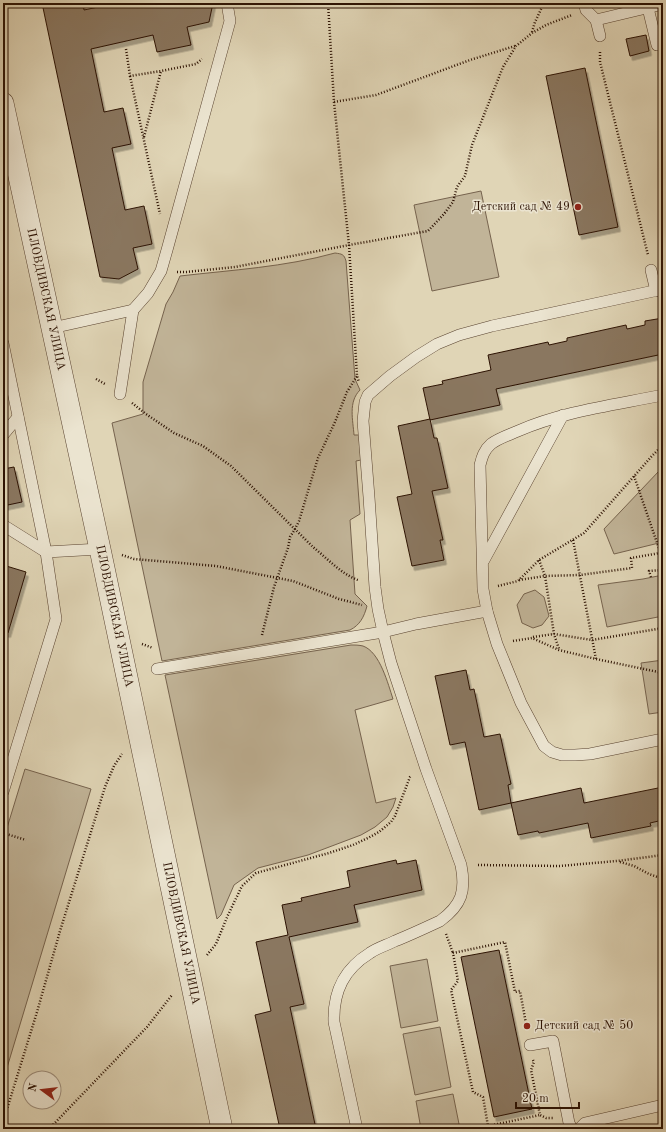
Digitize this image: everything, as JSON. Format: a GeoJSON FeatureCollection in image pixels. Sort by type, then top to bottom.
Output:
{"type":"FeatureCollection","features":[{"type":"Feature","properties":{"kind":"street","name":"ПЛОВДИВСКАЯ УЛИЦА"},"geometry":{"type":"LineString","coordinates":[[3,103],[100,549],[222,1129]]}},
{"type":"Feature","properties":{"kind":"lane"},"geometry":{"type":"LineString","coordinates":[[120,394],[134,310],[148,293],[161,271],[230,21],[227,3]]}},
{"type":"Feature","properties":{"kind":"lane"},"geometry":{"type":"LineString","coordinates":[[596,20],[663,4]]}},
{"type":"Feature","properties":{"kind":"lane"},"geometry":{"type":"LineString","coordinates":[[585,6],[596,20],[600,36]]}},
{"type":"Feature","properties":{"kind":"lane"},"geometry":{"type":"LineString","coordinates":[[648,8],[657,45]]}},
{"type":"Feature","properties":{"kind":"lane"},"geometry":{"type":"LineString","coordinates":[[357,1129],[334,1022],[336,996],[340,985],[353,966],[371,952],[448,916],[462,894],[463,877],[461,865],[390,663],[378,609],[375,587],[363,421],[365,402],[368,395],[390,376],[416,357],[447,339],[474,330],[659,290],[651,270]]}},
{"type":"Feature","properties":{"kind":"lane"},"geometry":{"type":"LineString","coordinates":[[52,328],[134,310]]}},
{"type":"Feature","properties":{"kind":"lane"},"geometry":{"type":"LineString","coordinates":[[3,343],[46,552],[56,619],[3,792]]}},
{"type":"Feature","properties":{"kind":"lane"},"geometry":{"type":"LineString","coordinates":[[663,395],[563,415],[530,426],[500,438],[491,444],[486,449],[480,465],[483,589],[487,612],[497,644],[521,703],[544,746],[552,752],[562,755],[575,755],[590,754],[663,739]]}},
{"type":"Feature","properties":{"kind":"lane"},"geometry":{"type":"LineString","coordinates":[[483,562],[563,415]]}},
{"type":"Feature","properties":{"kind":"lane"},"geometry":{"type":"LineString","coordinates":[[3,435],[18,417]]}},
{"type":"Feature","properties":{"kind":"lane"},"geometry":{"type":"LineString","coordinates":[[3,525],[46,552],[100,549]]}},
{"type":"Feature","properties":{"kind":"lane"},"geometry":{"type":"LineString","coordinates":[[157,669],[383,632],[416,624],[487,612]]}},
{"type":"Feature","properties":{"kind":"lane"},"geometry":{"type":"LineString","coordinates":[[530,1045],[553,1041],[568,1117],[572,1129]]}},
{"type":"Feature","properties":{"kind":"lane"},"geometry":{"type":"LineString","coordinates":[[579,1129],[585,1123],[663,1105]]}},
{"type":"Feature","properties":{"kind":"path"},"geometry":{"type":"LineString","coordinates":[[328,3],[334,102],[349,245],[357,376],[365,402]]}},
{"type":"Feature","properties":{"kind":"path"},"geometry":{"type":"LineString","coordinates":[[532,32],[544,3]]}},
{"type":"Feature","properties":{"kind":"path"},"geometry":{"type":"LineString","coordinates":[[161,271],[186,272],[234,267],[428,231],[453,202],[457,187],[465,176],[472,145],[503,67],[516,46],[532,32],[585,6]]}},
{"type":"Feature","properties":{"kind":"path"},"geometry":{"type":"LineString","coordinates":[[600,36],[600,62],[651,270]]}},
{"type":"Feature","properties":{"kind":"path"},"geometry":{"type":"LineString","coordinates":[[334,102],[376,95],[470,60],[516,46]]}},
{"type":"Feature","properties":{"kind":"path"},"geometry":{"type":"LineString","coordinates":[[126,50],[130,76],[167,250]]}},
{"type":"Feature","properties":{"kind":"path"},"geometry":{"type":"LineString","coordinates":[[130,76],[196,64],[205,56]]}},
{"type":"Feature","properties":{"kind":"path"},"geometry":{"type":"LineString","coordinates":[[144,138],[161,71]]}},
{"type":"Feature","properties":{"kind":"path"},"geometry":{"type":"LineString","coordinates":[[257,653],[274,587],[318,458],[347,392],[357,376]]}},
{"type":"Feature","properties":{"kind":"path"},"geometry":{"type":"LineString","coordinates":[[96,379],[120,394],[174,433],[203,446],[231,466],[313,547],[328,558],[343,573],[375,587]]}},
{"type":"Feature","properties":{"kind":"path"},"geometry":{"type":"LineString","coordinates":[[518,581],[539,560],[584,533],[663,445]]}},
{"type":"Feature","properties":{"kind":"path"},"geometry":{"type":"LineString","coordinates":[[634,476],[663,560]]}},
{"type":"Feature","properties":{"kind":"path"},"geometry":{"type":"LineString","coordinates":[[573,540],[596,659]]}},
{"type":"Feature","properties":{"kind":"path"},"geometry":{"type":"LineString","coordinates":[[483,589],[545,576],[580,575],[632,568],[631,558],[660,553]]}},
{"type":"Feature","properties":{"kind":"path"},"geometry":{"type":"LineString","coordinates":[[134,558],[216,566],[293,581],[339,599],[378,609]]}},
{"type":"Feature","properties":{"kind":"path"},"geometry":{"type":"LineString","coordinates":[[539,560],[545,576],[554,634],[559,650]]}},
{"type":"Feature","properties":{"kind":"path"},"geometry":{"type":"LineString","coordinates":[[651,577],[649,571],[663,570]]}},
{"type":"Feature","properties":{"kind":"path"},"geometry":{"type":"LineString","coordinates":[[497,644],[554,634],[592,640],[663,628]]}},
{"type":"Feature","properties":{"kind":"path"},"geometry":{"type":"LineString","coordinates":[[532,638],[559,650],[663,673]]}},
{"type":"Feature","properties":{"kind":"path"},"geometry":{"type":"LineString","coordinates":[[3,1122],[105,787],[114,766],[119,759]]}},
{"type":"Feature","properties":{"kind":"path"},"geometry":{"type":"LineString","coordinates":[[216,944],[242,886],[256,873],[330,853],[353,845],[378,832],[391,822],[395,816],[410,777],[426,769]]}},
{"type":"Feature","properties":{"kind":"path"},"geometry":{"type":"LineString","coordinates":[[3,833],[26,840]]}},
{"type":"Feature","properties":{"kind":"path"},"geometry":{"type":"LineString","coordinates":[[461,865],[559,866],[663,855]]}},
{"type":"Feature","properties":{"kind":"path"},"geometry":{"type":"LineString","coordinates":[[617,861],[634,866],[663,879]]}},
{"type":"Feature","properties":{"kind":"path"},"geometry":{"type":"LineString","coordinates":[[445,931],[453,953],[458,981],[451,990],[473,1092],[483,1097],[488,1126],[540,1115],[546,1118],[568,1117]]}},
{"type":"Feature","properties":{"kind":"path"},"geometry":{"type":"LineString","coordinates":[[453,953],[505,942],[515,992],[520,992],[534,1062],[531,1070],[540,1115]]}},
{"type":"Feature","properties":{"kind":"path"},"geometry":{"type":"LineString","coordinates":[[49,1129],[147,1027],[169,999]]}},
{"type":"Feature","properties":{"kind":"shaded area"},"geometry":{"type":"Polygon","coordinates":[[[481,191],[499,277],[432,291],[414,205],[481,191]]]}},
{"type":"Feature","properties":{"kind":"shaded area"},"geometry":{"type":"Polygon","coordinates":[[[335,253],[342,255],[346,261],[355,379],[360,390],[354,400],[352,417],[354,435],[359,435],[361,460],[356,461],[360,514],[350,520],[355,594],[367,606],[364,614],[359,623],[350,630],[162,661],[112,423],[143,414],[143,382],[166,304],[180,276],[278,265],[335,253]]]}},
{"type":"Feature","properties":{"kind":"shaded area"},"geometry":{"type":"Polygon","coordinates":[[[659,471],[663,484],[663,542],[614,554],[604,529],[659,471]]]}},
{"type":"Feature","properties":{"kind":"shaded area"},"geometry":{"type":"Polygon","coordinates":[[[663,575],[663,616],[607,627],[598,585],[663,575]]]}},
{"type":"Feature","properties":{"kind":"shaded area"},"geometry":{"type":"Polygon","coordinates":[[[535,590],[544,597],[549,616],[542,625],[533,628],[522,623],[517,605],[524,594],[535,590]]]}},
{"type":"Feature","properties":{"kind":"shaded area"},"geometry":{"type":"Polygon","coordinates":[[[351,645],[363,646],[369,649],[379,661],[393,699],[355,710],[376,803],[396,798],[393,807],[387,817],[375,827],[361,835],[308,855],[258,868],[234,885],[221,915],[217,919],[165,675],[351,645]]]}},
{"type":"Feature","properties":{"kind":"shaded area"},"geometry":{"type":"Polygon","coordinates":[[[663,660],[663,712],[649,714],[641,663],[663,660]]]}},
{"type":"Feature","properties":{"kind":"shaded area"},"geometry":{"type":"Polygon","coordinates":[[[25,769],[91,789],[3,1081],[3,841],[25,769]]]}},
{"type":"Feature","properties":{"kind":"shaded area"},"geometry":{"type":"Polygon","coordinates":[[[427,959],[438,1021],[401,1028],[390,966],[427,959]]]}},
{"type":"Feature","properties":{"kind":"shaded area"},"geometry":{"type":"Polygon","coordinates":[[[440,1027],[451,1087],[415,1095],[403,1034],[440,1027]]]}},
{"type":"Feature","properties":{"kind":"shaded area"},"geometry":{"type":"Polygon","coordinates":[[[453,1094],[460,1129],[421,1129],[416,1101],[453,1094]]]}},
{"type":"Feature","properties":{"kind":"building"},"geometry":{"type":"Polygon","coordinates":[[[42,3],[83,3],[84,10],[117,3],[213,3],[209,22],[187,27],[191,45],[157,52],[153,35],[91,49],[104,112],[123,108],[131,144],[112,148],[125,210],[144,206],[152,244],[133,248],[138,269],[119,279],[100,277],[42,3]]]}},
{"type":"Feature","properties":{"kind":"building"},"geometry":{"type":"Polygon","coordinates":[[[646,35],[649,51],[630,56],[626,39],[646,35]]]}},
{"type":"Feature","properties":{"kind":"building"},"geometry":{"type":"Polygon","coordinates":[[[585,68],[618,227],[579,235],[546,76],[585,68]]]}},
{"type":"Feature","properties":{"kind":"building"},"geometry":{"type":"Polygon","coordinates":[[[663,318],[663,354],[496,389],[500,405],[430,420],[423,388],[443,384],[442,381],[491,370],[488,355],[548,342],[549,345],[567,341],[567,338],[626,325],[627,329],[645,325],[645,321],[663,318]]]}},
{"type":"Feature","properties":{"kind":"building"},"geometry":{"type":"Polygon","coordinates":[[[430,419],[434,438],[437,438],[448,488],[432,491],[443,540],[440,540],[444,560],[412,566],[397,497],[412,494],[398,426],[430,419]]]}},
{"type":"Feature","properties":{"kind":"building"},"geometry":{"type":"Polygon","coordinates":[[[14,467],[22,502],[3,506],[3,469],[14,467]]]}},
{"type":"Feature","properties":{"kind":"building"},"geometry":{"type":"Polygon","coordinates":[[[3,565],[26,572],[8,633],[3,632],[3,565]]]}},
{"type":"Feature","properties":{"kind":"building"},"geometry":{"type":"Polygon","coordinates":[[[466,670],[470,690],[474,689],[484,737],[500,734],[511,784],[508,785],[511,803],[479,810],[465,742],[450,745],[435,676],[466,670]]]}},
{"type":"Feature","properties":{"kind":"building"},"geometry":{"type":"Polygon","coordinates":[[[663,787],[663,820],[650,823],[651,826],[591,838],[588,823],[539,833],[538,831],[518,835],[511,803],[581,788],[584,803],[663,787]]]}},
{"type":"Feature","properties":{"kind":"building"},"geometry":{"type":"Polygon","coordinates":[[[396,860],[397,864],[416,860],[422,890],[354,905],[358,922],[289,937],[304,1004],[290,1007],[316,1129],[280,1129],[255,1015],[271,1011],[256,942],[288,935],[282,905],[302,901],[301,898],[350,887],[347,871],[396,860]]]}},
{"type":"Feature","properties":{"kind":"building"},"geometry":{"type":"Polygon","coordinates":[[[499,950],[532,1109],[494,1117],[461,957],[499,950]]]}},
{"type":"Feature","properties":{"kind":"place","name":"Детский сад № 49"},"geometry":{"type":"Point","coordinates":[578,207]}},
{"type":"Feature","properties":{"kind":"place","name":"Детский сад № 50"},"geometry":{"type":"Point","coordinates":[527,1026]}}]}
